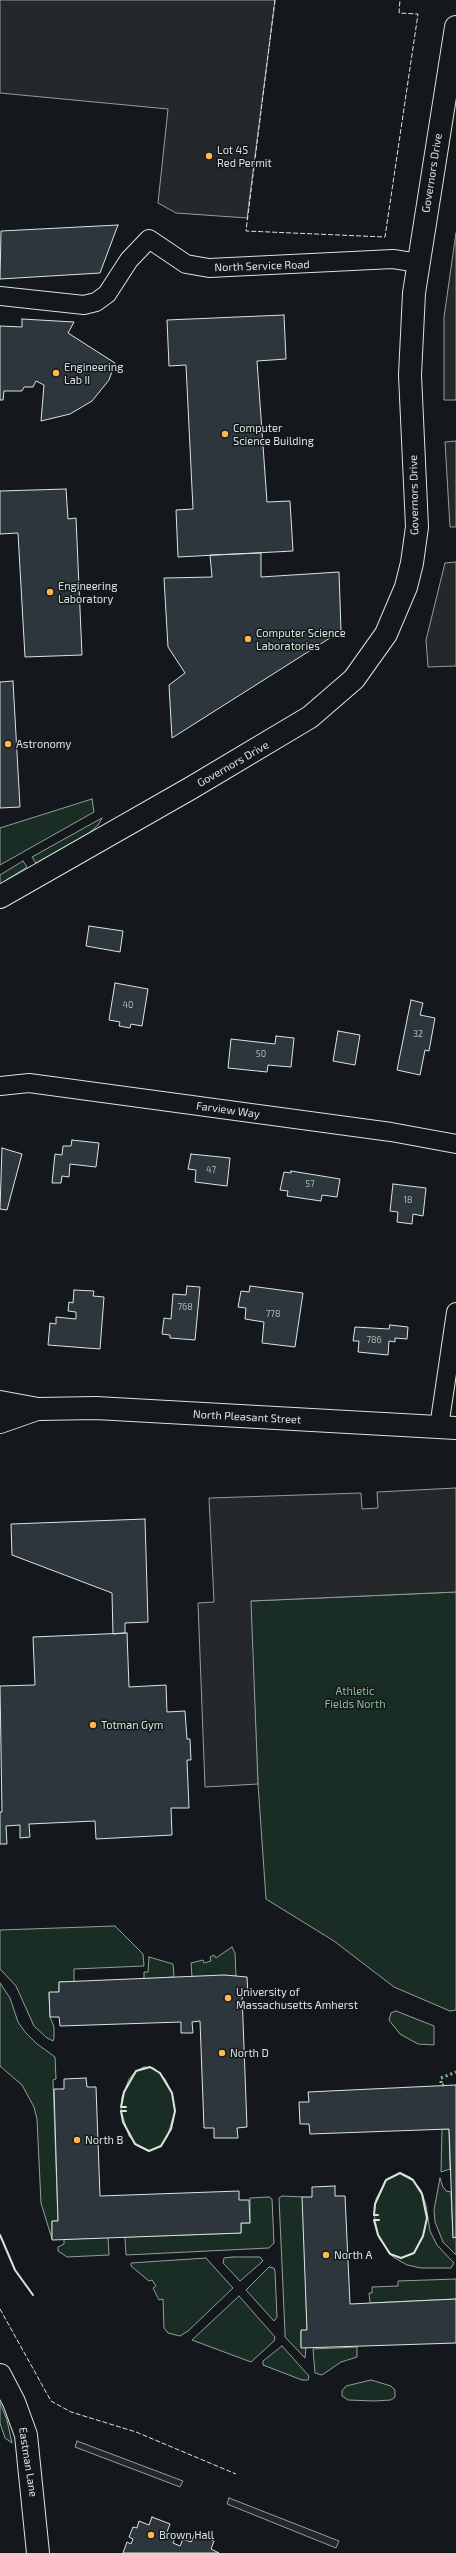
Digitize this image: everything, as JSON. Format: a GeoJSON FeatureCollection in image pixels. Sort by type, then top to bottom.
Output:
{"type":"FeatureCollection","features":[{"type":"Feature","properties":{"kind":"main road","name":"Governors Drive"},"geometry":{"type":"LineString","coordinates":[[0,897],[294,727],[337,696],[354,679],[372,657],[397,613],[404,594],[412,563],[416,534],[410,374],[418,263],[456,27]]}},
{"type":"Feature","properties":{"kind":"main road","name":"North Pleasant Street"},"geometry":{"type":"LineString","coordinates":[[0,1402],[38,1409],[96,1408],[447,1428]]}},
{"type":"Feature","properties":{"kind":"main road","name":"North Pleasant Street"},"geometry":{"type":"LineString","coordinates":[[0,1422],[38,1409]]}},
{"type":"Feature","properties":{"kind":"main road","name":"Eastman Lane"},"geometry":{"type":"LineString","coordinates":[[0,2375],[14,2402],[26,2435],[38,2553]]}},
{"type":"Feature","properties":{"kind":"street","name":"North Service Road"},"geometry":{"type":"LineString","coordinates":[[0,296],[84,305],[96,302],[107,294],[129,260],[149,239],[186,264],[209,268],[393,259],[418,263]]}},
{"type":"Feature","properties":{"kind":"street","name":"Farview Way"},"geometry":{"type":"LineString","coordinates":[[0,1086],[30,1083],[391,1132],[456,1144]]}},
{"type":"Feature","properties":{"kind":"street"},"geometry":{"type":"LineString","coordinates":[[447,1428],[456,1312]]}},
{"type":"Feature","properties":{"kind":"green space"},"geometry":{"type":"Polygon","coordinates":[[[92,799],[94,812],[0,865],[0,828],[92,799]]]}},
{"type":"Feature","properties":{"kind":"green space"},"geometry":{"type":"Polygon","coordinates":[[[102,818],[98,825],[89,833],[36,863],[32,857],[102,818]]]}},
{"type":"Feature","properties":{"kind":"green space"},"geometry":{"type":"Polygon","coordinates":[[[23,861],[27,867],[0,884],[0,875],[23,861]]]}},
{"type":"Feature","properties":{"kind":"green space","name":"Athletic Fields North"},"geometry":{"type":"Polygon","coordinates":[[[456,1592],[456,2010],[450,2011],[394,1987],[334,1941],[266,1899],[258,1784],[250,1601],[456,1592]]]}},
{"type":"Feature","properties":{"kind":"green space"},"geometry":{"type":"Polygon","coordinates":[[[115,1926],[143,1954],[144,1966],[74,1969],[74,1982],[59,1982],[59,1992],[49,1993],[50,2017],[54,2027],[54,2038],[53,2041],[47,2038],[34,2026],[16,1986],[0,1969],[0,1930],[115,1926]]]}},
{"type":"Feature","properties":{"kind":"green space"},"geometry":{"type":"Polygon","coordinates":[[[232,1947],[235,1953],[236,1976],[192,1977],[191,1963],[203,1960],[204,1963],[211,1961],[210,1957],[214,1955],[216,1958],[232,1947]]]}},
{"type":"Feature","properties":{"kind":"green space"},"geometry":{"type":"Polygon","coordinates":[[[149,1957],[173,1964],[174,1977],[144,1979],[144,1972],[148,1972],[149,1957]]]}},
{"type":"Feature","properties":{"kind":"green space"},"geometry":{"type":"Polygon","coordinates":[[[0,1983],[10,1998],[18,2022],[25,2032],[36,2043],[55,2057],[56,2079],[53,2080],[58,2221],[52,2221],[52,2239],[41,2203],[37,2119],[34,2107],[22,2085],[0,2066],[0,1983]]]}},
{"type":"Feature","properties":{"kind":"green space"},"geometry":{"type":"Polygon","coordinates":[[[396,2011],[434,2026],[434,2045],[418,2044],[400,2034],[389,2020],[391,2013],[396,2011]]]}},
{"type":"Feature","properties":{"kind":"green space"},"geometry":{"type":"Polygon","coordinates":[[[144,2067],[154,2068],[165,2079],[172,2093],[175,2111],[167,2137],[161,2146],[149,2151],[138,2146],[129,2136],[121,2111],[122,2097],[129,2079],[136,2071],[144,2067]]]}},
{"type":"Feature","properties":{"kind":"green space"},"geometry":{"type":"Polygon","coordinates":[[[442,2129],[449,2129],[450,2169],[441,2172],[442,2129]]]}},
{"type":"Feature","properties":{"kind":"green space"},"geometry":{"type":"Polygon","coordinates":[[[400,2173],[410,2177],[421,2190],[426,2205],[430,2231],[437,2245],[454,2263],[451,2268],[421,2268],[407,2265],[393,2257],[379,2238],[374,2215],[376,2199],[386,2180],[400,2173]]]}},
{"type":"Feature","properties":{"kind":"green space"},"geometry":{"type":"Polygon","coordinates":[[[440,2178],[446,2191],[451,2192],[453,2237],[456,2237],[456,2255],[443,2242],[435,2222],[434,2210],[440,2178]]]}},
{"type":"Feature","properties":{"kind":"green space"},"geometry":{"type":"Polygon","coordinates":[[[282,2196],[303,2197],[307,2330],[301,2331],[301,2347],[306,2348],[305,2358],[285,2337],[279,2198],[282,2196]]]}},
{"type":"Feature","properties":{"kind":"green space"},"geometry":{"type":"Polygon","coordinates":[[[269,2197],[272,2199],[274,2243],[269,2248],[126,2255],[125,2237],[241,2233],[241,2223],[250,2223],[250,2198],[269,2197]]]}},
{"type":"Feature","properties":{"kind":"green space"},"geometry":{"type":"Polygon","coordinates":[[[108,2237],[109,2255],[67,2257],[58,2251],[58,2247],[64,2244],[64,2239],[108,2237]]]}},
{"type":"Feature","properties":{"kind":"green space"},"geometry":{"type":"Polygon","coordinates":[[[260,2257],[263,2261],[240,2281],[223,2263],[224,2258],[260,2257]]]}},
{"type":"Feature","properties":{"kind":"green space"},"geometry":{"type":"Polygon","coordinates":[[[206,2258],[233,2288],[188,2331],[180,2336],[168,2333],[164,2328],[163,2299],[159,2300],[153,2288],[156,2286],[152,2280],[149,2281],[131,2266],[131,2263],[206,2258]]]}},
{"type":"Feature","properties":{"kind":"green space"},"geometry":{"type":"Polygon","coordinates":[[[269,2267],[274,2268],[275,2271],[277,2317],[274,2321],[246,2290],[269,2267]]]}},
{"type":"Feature","properties":{"kind":"green space"},"geometry":{"type":"Polygon","coordinates":[[[456,2279],[456,2299],[370,2303],[369,2293],[372,2293],[372,2287],[398,2286],[398,2281],[456,2279]]]}},
{"type":"Feature","properties":{"kind":"green space"},"geometry":{"type":"Polygon","coordinates":[[[239,2296],[275,2337],[274,2341],[251,2362],[192,2340],[239,2296]]]}},
{"type":"Feature","properties":{"kind":"green space"},"geometry":{"type":"Polygon","coordinates":[[[282,2346],[309,2376],[308,2380],[302,2380],[263,2365],[263,2361],[282,2346]]]}},
{"type":"Feature","properties":{"kind":"green space"},"geometry":{"type":"Polygon","coordinates":[[[357,2347],[357,2357],[341,2362],[322,2375],[315,2373],[313,2349],[357,2347]]]}},
{"type":"Feature","properties":{"kind":"green space"},"geometry":{"type":"Polygon","coordinates":[[[371,2380],[391,2386],[395,2390],[395,2397],[391,2400],[374,2401],[348,2400],[342,2396],[342,2391],[346,2386],[371,2380]]]}},
{"type":"Feature","properties":{"kind":"green space"},"geometry":{"type":"Polygon","coordinates":[[[0,2403],[7,2420],[12,2443],[5,2438],[0,2423],[0,2403]]]}},
{"type":"Feature","properties":{"kind":"shaded area","name":"Lot 45 Red Permit"},"geometry":{"type":"Polygon","coordinates":[[[0,0],[275,0],[247,218],[176,213],[158,203],[168,109],[0,93],[0,0]]]}},
{"type":"Feature","properties":{"kind":"shaded area"},"geometry":{"type":"Polygon","coordinates":[[[456,233],[456,400],[444,400],[444,317],[456,233]]]}},
{"type":"Feature","properties":{"kind":"shaded area"},"geometry":{"type":"Polygon","coordinates":[[[456,441],[456,527],[450,527],[445,442],[456,441]]]}},
{"type":"Feature","properties":{"kind":"shaded area"},"geometry":{"type":"Polygon","coordinates":[[[456,562],[456,666],[428,667],[426,640],[445,563],[456,562]]]}},
{"type":"Feature","properties":{"kind":"shaded area"},"geometry":{"type":"Polygon","coordinates":[[[456,1488],[456,1592],[251,1601],[258,1784],[205,1787],[198,1603],[214,1602],[209,1498],[361,1493],[362,1509],[378,1508],[377,1492],[456,1488]]]}},
{"type":"Feature","properties":{"kind":"shaded area"},"geometry":{"type":"Polygon","coordinates":[[[77,2441],[183,2481],[180,2487],[75,2447],[77,2441]]]}},
{"type":"Feature","properties":{"kind":"shaded area"},"geometry":{"type":"Polygon","coordinates":[[[229,2498],[339,2541],[336,2548],[227,2504],[229,2498]]]}},
{"type":"Feature","properties":{"kind":"building"},"geometry":{"type":"Polygon","coordinates":[[[118,225],[100,273],[0,279],[1,231],[118,225]]]}},
{"type":"Feature","properties":{"kind":"building","name":"Computer Science Building"},"geometry":{"type":"Polygon","coordinates":[[[284,315],[286,359],[257,361],[267,502],[290,501],[293,551],[178,557],[176,510],[193,509],[186,365],[169,366],[167,320],[284,315]]]}},
{"type":"Feature","properties":{"kind":"building","name":"Engineering Lab II"},"geometry":{"type":"Polygon","coordinates":[[[22,319],[74,322],[68,333],[115,363],[109,380],[92,401],[70,414],[41,421],[44,385],[36,381],[33,387],[24,387],[22,391],[4,391],[3,400],[0,400],[0,326],[22,327],[22,319]]]}},
{"type":"Feature","properties":{"kind":"building","name":"Engineering Laboratory"},"geometry":{"type":"Polygon","coordinates":[[[66,489],[68,519],[76,518],[82,655],[25,657],[18,533],[0,534],[0,491],[66,489]]]}},
{"type":"Feature","properties":{"kind":"building","name":"Computer Science Laboratories"},"geometry":{"type":"Polygon","coordinates":[[[261,553],[261,577],[339,572],[341,631],[172,738],[169,685],[185,673],[168,647],[164,578],[212,577],[210,555],[261,553]]]}},
{"type":"Feature","properties":{"kind":"building","name":"Astronomy"},"geometry":{"type":"Polygon","coordinates":[[[13,681],[20,807],[0,808],[0,682],[13,681]]]}},
{"type":"Feature","properties":{"kind":"building"},"geometry":{"type":"Polygon","coordinates":[[[89,926],[123,931],[120,952],[86,946],[89,926]]]}},
{"type":"Feature","properties":{"kind":"building"},"geometry":{"type":"Polygon","coordinates":[[[115,983],[148,989],[142,1026],[131,1024],[130,1028],[119,1026],[120,1022],[109,1020],[115,983]]]}},
{"type":"Feature","properties":{"kind":"building"},"geometry":{"type":"Polygon","coordinates":[[[411,1000],[423,1003],[420,1015],[435,1018],[429,1051],[425,1050],[420,1075],[397,1070],[411,1000]]]}},
{"type":"Feature","properties":{"kind":"building"},"geometry":{"type":"Polygon","coordinates":[[[338,1031],[360,1035],[355,1065],[333,1061],[338,1031]]]}},
{"type":"Feature","properties":{"kind":"building"},"geometry":{"type":"Polygon","coordinates":[[[276,1036],[294,1038],[291,1067],[268,1065],[267,1072],[228,1068],[231,1039],[275,1044],[276,1036]]]}},
{"type":"Feature","properties":{"kind":"building"},"geometry":{"type":"Polygon","coordinates":[[[72,1140],[99,1143],[96,1167],[70,1164],[69,1177],[62,1176],[61,1183],[52,1183],[55,1154],[62,1155],[63,1146],[71,1146],[72,1140]]]}},
{"type":"Feature","properties":{"kind":"building"},"geometry":{"type":"Polygon","coordinates":[[[2,1148],[22,1154],[7,1210],[0,1209],[2,1148]]]}},
{"type":"Feature","properties":{"kind":"building"},"geometry":{"type":"Polygon","coordinates":[[[191,1154],[230,1158],[227,1186],[195,1182],[196,1170],[188,1169],[191,1154]]]}},
{"type":"Feature","properties":{"kind":"building"},"geometry":{"type":"Polygon","coordinates":[[[291,1171],[340,1179],[337,1197],[322,1195],[321,1201],[287,1196],[288,1191],[280,1190],[284,1172],[291,1173],[291,1171]]]}},
{"type":"Feature","properties":{"kind":"building"},"geometry":{"type":"Polygon","coordinates":[[[393,1184],[426,1188],[423,1216],[413,1214],[412,1224],[397,1222],[398,1212],[390,1211],[393,1184]]]}},
{"type":"Feature","properties":{"kind":"building"},"geometry":{"type":"Polygon","coordinates":[[[187,1286],[200,1287],[195,1340],[170,1338],[170,1335],[162,1334],[164,1318],[171,1319],[173,1294],[186,1295],[187,1286]]]}},
{"type":"Feature","properties":{"kind":"building"},"geometry":{"type":"Polygon","coordinates":[[[250,1286],[303,1293],[295,1347],[262,1343],[264,1322],[245,1319],[246,1308],[238,1307],[241,1291],[249,1292],[250,1286]]]}},
{"type":"Feature","properties":{"kind":"building"},"geometry":{"type":"Polygon","coordinates":[[[74,1290],[94,1291],[93,1296],[104,1297],[100,1349],[48,1345],[50,1323],[56,1324],[56,1317],[76,1319],[76,1312],[68,1311],[69,1302],[73,1303],[74,1290]]]}},
{"type":"Feature","properties":{"kind":"building"},"geometry":{"type":"Polygon","coordinates":[[[390,1325],[408,1327],[407,1339],[395,1338],[395,1342],[389,1341],[388,1355],[358,1352],[359,1341],[353,1341],[355,1327],[389,1329],[390,1325]]]}},
{"type":"Feature","properties":{"kind":"building"},"geometry":{"type":"Polygon","coordinates":[[[145,1519],[148,1622],[125,1623],[125,1633],[113,1634],[112,1593],[12,1555],[11,1524],[145,1519]]]}},
{"type":"Feature","properties":{"kind":"building","name":"Totman Gym"},"geometry":{"type":"Polygon","coordinates":[[[127,1633],[129,1687],[166,1685],[167,1712],[185,1711],[187,1739],[190,1739],[191,1760],[187,1760],[189,1808],[171,1808],[172,1835],[96,1839],[95,1821],[29,1824],[30,1837],[20,1838],[20,1825],[6,1826],[7,1844],[0,1844],[0,1812],[2,1812],[0,1686],[35,1685],[33,1637],[127,1633]]]}},
{"type":"Feature","properties":{"kind":"building","name":"North D"},"geometry":{"type":"Polygon","coordinates":[[[224,1975],[247,1977],[248,1994],[242,1994],[247,2127],[237,2128],[238,2138],[214,2138],[214,2128],[204,2128],[200,2021],[192,2022],[193,2033],[181,2033],[181,2022],[60,2026],[59,2017],[50,2017],[49,1992],[59,1992],[59,1982],[224,1975]]]}},
{"type":"Feature","properties":{"kind":"building","name":"North B"},"geometry":{"type":"Polygon","coordinates":[[[86,2078],[87,2087],[96,2087],[100,2196],[239,2191],[239,2200],[249,2200],[250,2223],[241,2223],[241,2233],[52,2240],[52,2221],[58,2221],[54,2089],[64,2089],[64,2079],[86,2078]]]}},
{"type":"Feature","properties":{"kind":"building"},"geometry":{"type":"Polygon","coordinates":[[[456,2085],[456,2237],[453,2238],[449,2129],[310,2134],[309,2124],[300,2124],[299,2102],[309,2102],[308,2092],[456,2085]]]}},
{"type":"Feature","properties":{"kind":"building","name":"North A"},"geometry":{"type":"Polygon","coordinates":[[[335,2186],[335,2196],[345,2196],[350,2304],[456,2299],[456,2343],[301,2348],[301,2330],[307,2330],[302,2197],[312,2197],[312,2187],[335,2186]]]}},
{"type":"Feature","properties":{"kind":"building","name":"Brown Hall"},"geometry":{"type":"Polygon","coordinates":[[[152,2517],[170,2524],[167,2532],[176,2536],[173,2543],[180,2546],[183,2539],[191,2542],[195,2533],[214,2541],[211,2549],[219,2553],[123,2553],[127,2542],[131,2544],[133,2539],[129,2537],[133,2527],[137,2528],[139,2521],[149,2525],[152,2517]]]}},
{"type":"Feature","properties":{"kind":"hedge"},"geometry":{"type":"LineString","coordinates":[[444,2085],[441,2085],[441,2078],[456,2072]]}},
{"type":"Feature","properties":{"kind":"fence"},"geometry":{"type":"LineString","coordinates":[[275,0],[246,231],[385,237],[418,14],[399,13],[400,0]]}},
{"type":"Feature","properties":{"kind":"fence"},"geometry":{"type":"LineString","coordinates":[[0,2309],[51,2401],[71,2412],[136,2432],[236,2474]]}},
{"type":"Feature","properties":{"kind":"wall"},"geometry":{"type":"LineString","coordinates":[[126,2107],[121,2107],[124,2092],[136,2071],[150,2067],[160,2073],[172,2093],[175,2111],[171,2129],[161,2146],[149,2151],[135,2144],[123,2122],[121,2111],[126,2111]]}},
{"type":"Feature","properties":{"kind":"wall"},"geometry":{"type":"LineString","coordinates":[[378,2215],[374,2215],[375,2204],[386,2180],[400,2173],[413,2180],[422,2194],[427,2218],[423,2236],[414,2253],[401,2258],[390,2254],[378,2235],[374,2220],[379,2220]]}},
{"type":"Feature","properties":{"kind":"wall"},"geometry":{"type":"LineString","coordinates":[[0,2235],[15,2270],[33,2295]]}},
{"type":"Feature","properties":{"kind":"place","name":"Lot 45 Red Permit"},"geometry":{"type":"Point","coordinates":[209,156]}},
{"type":"Feature","properties":{"kind":"place","name":"Engineering Lab II"},"geometry":{"type":"Point","coordinates":[56,373]}},
{"type":"Feature","properties":{"kind":"place","name":"Computer Science Building"},"geometry":{"type":"Point","coordinates":[225,434]}},
{"type":"Feature","properties":{"kind":"place","name":"Engineering Laboratory"},"geometry":{"type":"Point","coordinates":[50,592]}},
{"type":"Feature","properties":{"kind":"place","name":"Computer Science Laboratories"},"geometry":{"type":"Point","coordinates":[248,639]}},
{"type":"Feature","properties":{"kind":"place","name":"Astronomy"},"geometry":{"type":"Point","coordinates":[8,744]}},
{"type":"Feature","properties":{"kind":"place","name":"Totman Gym"},"geometry":{"type":"Point","coordinates":[93,1725]}},
{"type":"Feature","properties":{"kind":"place","name":"University of Massachusetts Amherst"},"geometry":{"type":"Point","coordinates":[228,1998]}},
{"type":"Feature","properties":{"kind":"place","name":"North D"},"geometry":{"type":"Point","coordinates":[222,2053]}},
{"type":"Feature","properties":{"kind":"place","name":"North B"},"geometry":{"type":"Point","coordinates":[77,2140]}},
{"type":"Feature","properties":{"kind":"place","name":"North A"},"geometry":{"type":"Point","coordinates":[326,2255]}},
{"type":"Feature","properties":{"kind":"place","name":"Brown Hall"},"geometry":{"type":"Point","coordinates":[151,2535]}}]}
